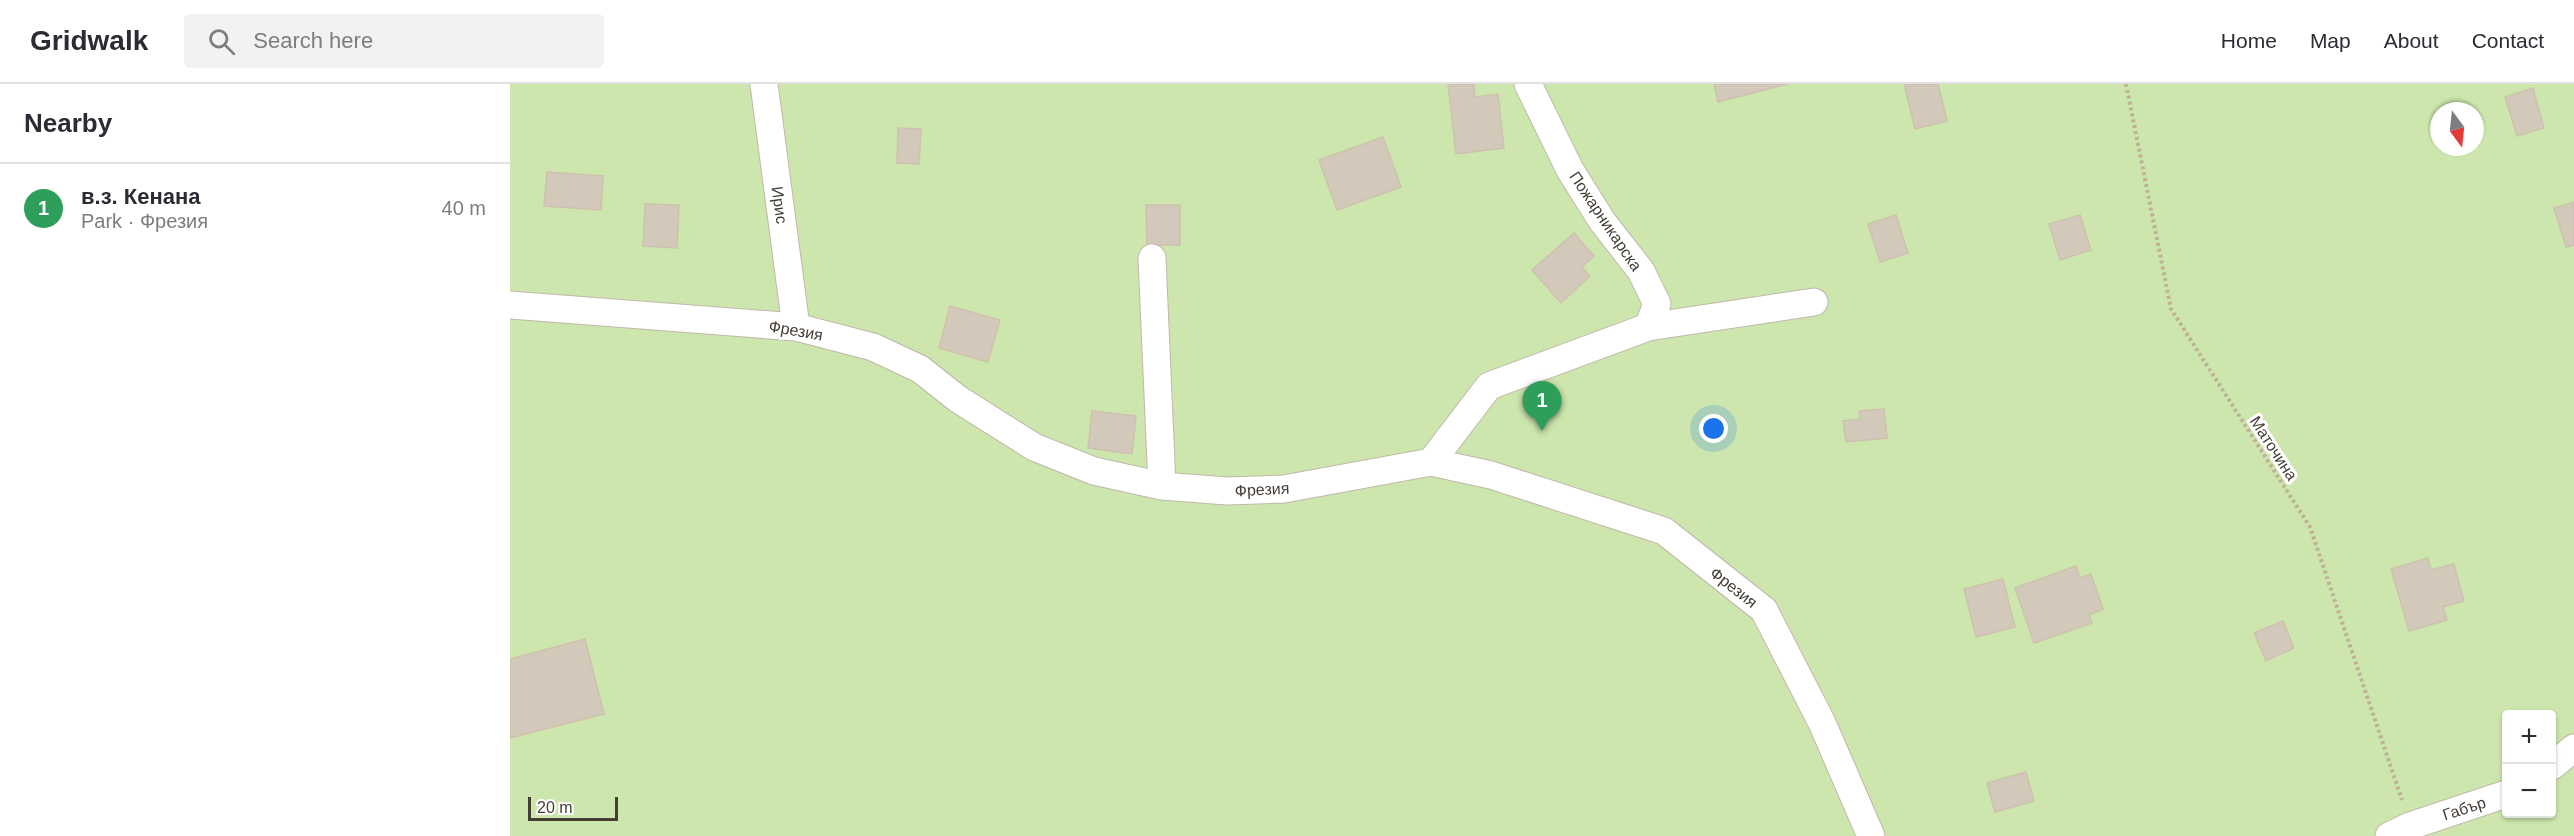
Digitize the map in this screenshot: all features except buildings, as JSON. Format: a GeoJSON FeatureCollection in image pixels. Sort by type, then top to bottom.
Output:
{"type":"FeatureCollection","features":[{"type":"Feature","properties":{"kind":"street","name":"Ирис"},"geometry":{"type":"LineString","coordinates":[[764,84],[796,327]]}},
{"type":"Feature","properties":{"kind":"street","name":"Пожарникарска"},"geometry":{"type":"LineString","coordinates":[[1528,84],[1570,170],[1602,221],[1641,271],[1657,303],[1648,327]]}},
{"type":"Feature","properties":{"kind":"street"},"geometry":{"type":"LineString","coordinates":[[1152,258],[1162,486]]}},
{"type":"Feature","properties":{"kind":"street"},"geometry":{"type":"LineString","coordinates":[[1431,462],[1489,386],[1648,327],[1814,302]]}},
{"type":"Feature","properties":{"kind":"street","name":"Фрезия"},"geometry":{"type":"LineString","coordinates":[[510,305],[796,327],[873,347],[920,369],[958,399],[1034,447],[1094,471],[1162,486],[1227,491],[1284,489],[1431,462],[1491,475],[1664,531],[1764,610],[1822,723],[1871,836]]}},
{"type":"Feature","properties":{"kind":"street"},"geometry":{"type":"LineString","coordinates":[[2554,764],[2574,748]]}},
{"type":"Feature","properties":{"kind":"street","name":"Габър"},"geometry":{"type":"LineString","coordinates":[[2399,831],[2502,795]]}},
{"type":"Feature","properties":{"kind":"path","name":"Маточина"},"geometry":{"type":"LineString","coordinates":[[2126,84],[2171,309],[2310,527],[2399,831]]}},
{"type":"Feature","properties":{"kind":"green space"},"geometry":{"type":"Polygon","coordinates":[[[510,84],[2574,84],[2574,836],[510,836],[510,84]]]}},
{"type":"Feature","properties":{"kind":"place","name":"в.з. Кенана"},"geometry":{"type":"Point","coordinates":[1542,431]}}]}
